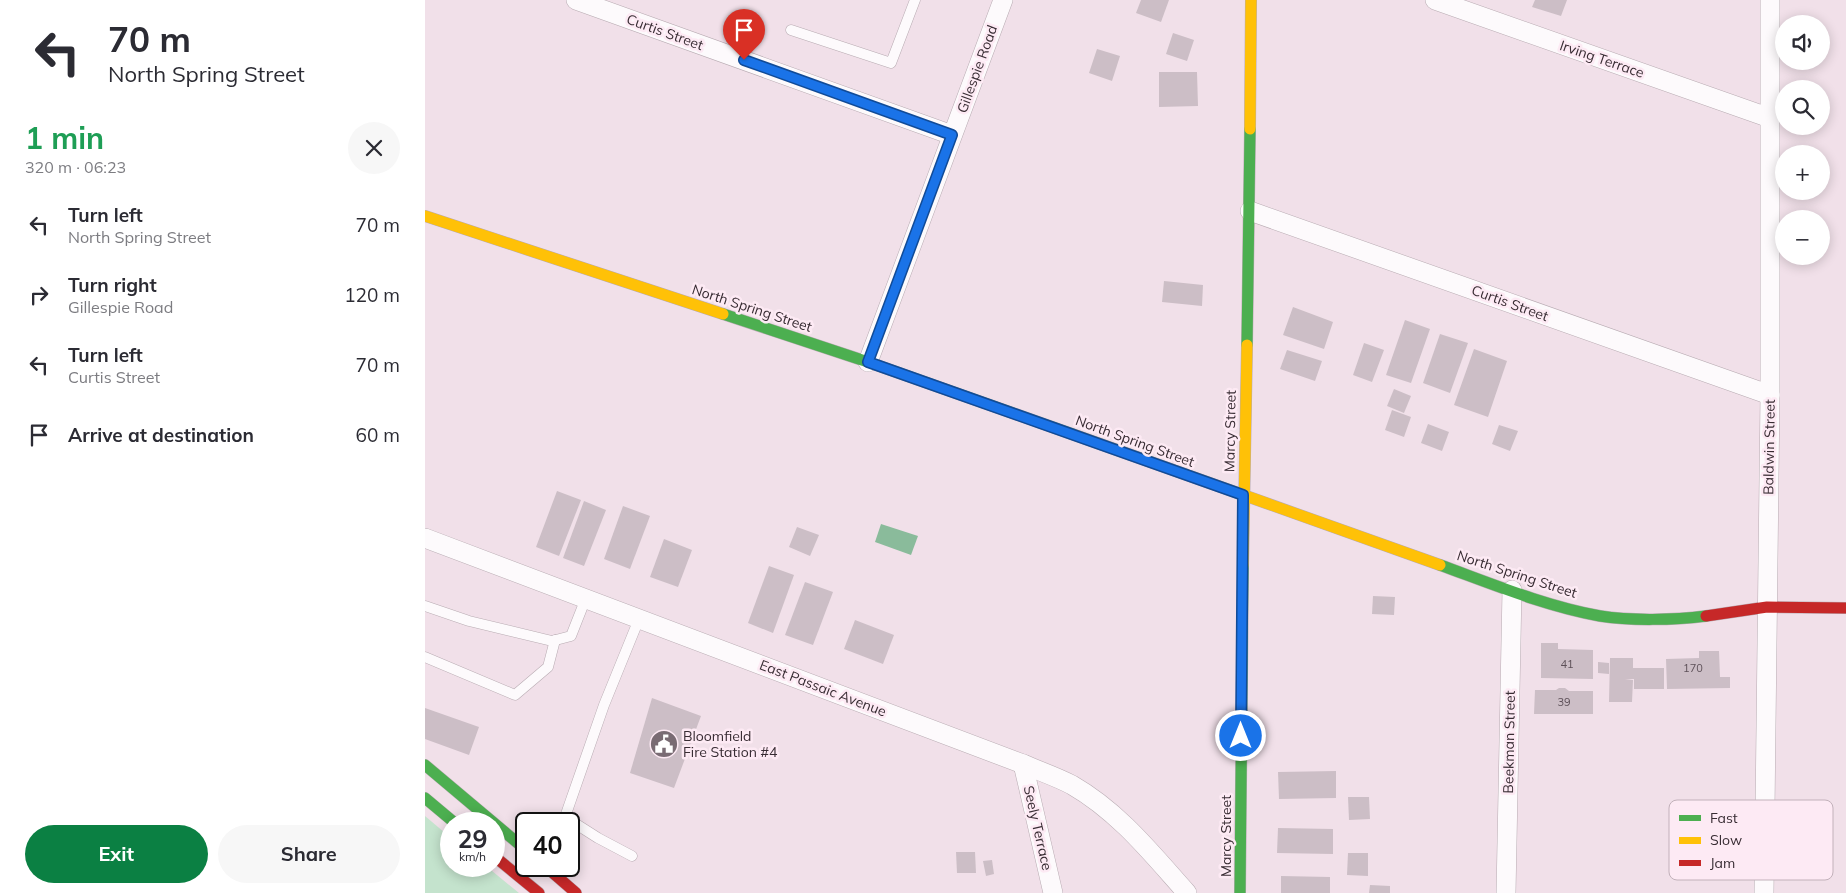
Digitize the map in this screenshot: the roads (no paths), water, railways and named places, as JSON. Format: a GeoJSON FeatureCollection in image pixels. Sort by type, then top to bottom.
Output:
{"type":"FeatureCollection","features":[{"type":"Feature","properties":{"kind":"street","name":"Curtis Street"},"geometry":{"type":"LineString","coordinates":[[576,0],[952,135]]}},
{"type":"Feature","properties":{"kind":"street","name":"Gillespie Road"},"geometry":{"type":"LineString","coordinates":[[868,362],[1003,0]]}},
{"type":"Feature","properties":{"kind":"street","name":"Marcy Street"},"geometry":{"type":"LineString","coordinates":[[1240,893],[1243,495],[1250,211],[1251,0]]}},
{"type":"Feature","properties":{"kind":"street","name":"Irving Terrace"},"geometry":{"type":"LineString","coordinates":[[1435,0],[1770,118]]}},
{"type":"Feature","properties":{"kind":"street","name":"Baldwin Street"},"geometry":{"type":"LineString","coordinates":[[1765,800],[1770,395],[1770,0]]}},
{"type":"Feature","properties":{"kind":"street","name":"Curtis Street"},"geometry":{"type":"LineString","coordinates":[[1250,211],[1770,395]]}},
{"type":"Feature","properties":{"kind":"street","name":"North Spring Street"},"geometry":{"type":"LineString","coordinates":[[425,216],[868,362],[1547,603],[1601,616],[1676,620],[1767,607],[1846,608]]}},
{"type":"Feature","properties":{"kind":"street","name":"East Passaic Avenue"},"geometry":{"type":"LineString","coordinates":[[425,538],[1023,764],[1072,785],[1105,808],[1135,836],[1187,893]]}},
{"type":"Feature","properties":{"kind":"street","name":"Beekman Street"},"geometry":{"type":"LineString","coordinates":[[1506,893],[1512,590]]}},
{"type":"Feature","properties":{"kind":"street","name":"Seely Terrace"},"geometry":{"type":"LineString","coordinates":[[1023,764],[1053,893]]}},
{"type":"Feature","properties":{"kind":"street"},"geometry":{"type":"LineString","coordinates":[[425,765],[515,841]]}},
{"type":"Feature","properties":{"kind":"street"},"geometry":{"type":"LineString","coordinates":[[425,798],[442,812]]}},
{"type":"Feature","properties":{"kind":"street"},"geometry":{"type":"LineString","coordinates":[[505,865],[539,893]]}},
{"type":"Feature","properties":{"kind":"street"},"geometry":{"type":"LineString","coordinates":[[558,877],[576,893]]}},
{"type":"Feature","properties":{"kind":"street","name":"Baldwin Street"},"geometry":{"type":"LineString","coordinates":[[1764,880],[1764,893]]}},
{"type":"Feature","properties":{"kind":"lane"},"geometry":{"type":"LineString","coordinates":[[791,30],[891,62],[915,0]]}},
{"type":"Feature","properties":{"kind":"lane"},"geometry":{"type":"LineString","coordinates":[[425,606],[469,621],[552,641],[571,636],[586,598]]}},
{"type":"Feature","properties":{"kind":"lane"},"geometry":{"type":"LineString","coordinates":[[633,856],[598,838],[565,816],[604,705],[639,619]]}},
{"type":"Feature","properties":{"kind":"lane"},"geometry":{"type":"LineString","coordinates":[[425,657],[515,695],[548,667],[555,640]]}},
{"type":"Feature","properties":{"kind":"place","name":"Bloomfield Fire Station #4"},"geometry":{"type":"Point","coordinates":[664,744]}}]}
